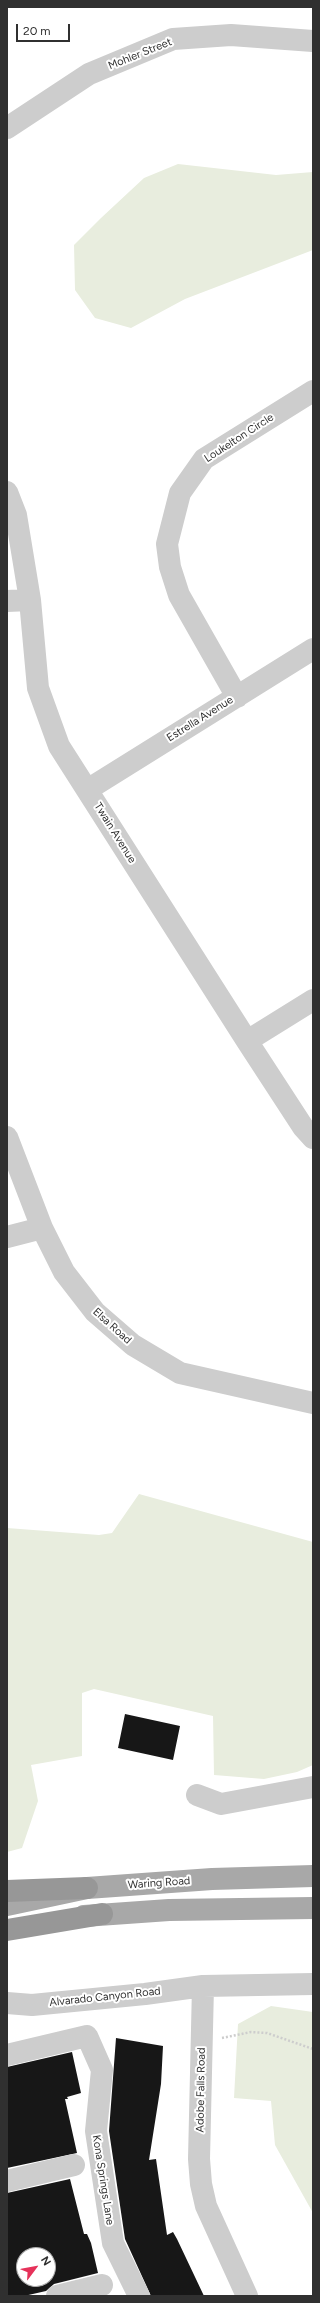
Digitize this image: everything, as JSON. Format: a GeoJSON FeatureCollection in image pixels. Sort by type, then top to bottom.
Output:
{"type":"FeatureCollection","features":[{"type":"Feature","properties":{"kind":"highway"},"geometry":{"type":"LineString","coordinates":[[7,1891],[87,1888]]}},
{"type":"Feature","properties":{"kind":"highway"},"geometry":{"type":"LineString","coordinates":[[7,1930],[102,1914]]}},
{"type":"Feature","properties":{"kind":"main road","name":"Waring Road"},"geometry":{"type":"LineString","coordinates":[[7,1905],[87,1888],[212,1879],[313,1876]]}},
{"type":"Feature","properties":{"kind":"main road"},"geometry":{"type":"LineString","coordinates":[[7,1925],[102,1914],[169,1910],[313,1908]]}},
{"type":"Feature","properties":{"kind":"street","name":"Mohler Street"},"geometry":{"type":"LineString","coordinates":[[7,128],[89,74],[173,39],[231,35],[313,41]]}},
{"type":"Feature","properties":{"kind":"street","name":"Loukelton Circle"},"geometry":{"type":"LineString","coordinates":[[237,696],[179,596],[170,567],[167,544],[180,493],[204,459],[313,391]]}},
{"type":"Feature","properties":{"kind":"street","name":"Twain Avenue"},"geometry":{"type":"LineString","coordinates":[[7,492],[16,515],[30,600],[38,688],[59,746],[247,1041],[303,1127],[313,1138]]}},
{"type":"Feature","properties":{"kind":"street"},"geometry":{"type":"LineString","coordinates":[[7,601],[30,600]]}},
{"type":"Feature","properties":{"kind":"street","name":"Estrella Avenue"},"geometry":{"type":"LineString","coordinates":[[87,790],[313,649]]}},
{"type":"Feature","properties":{"kind":"street"},"geometry":{"type":"LineString","coordinates":[[247,1041],[313,1000]]}},
{"type":"Feature","properties":{"kind":"street","name":"Elsa Road"},"geometry":{"type":"LineString","coordinates":[[7,1138],[42,1228],[64,1272],[95,1312],[133,1345],[180,1373],[313,1403]]}},
{"type":"Feature","properties":{"kind":"street"},"geometry":{"type":"LineString","coordinates":[[7,1237],[42,1228]]}},
{"type":"Feature","properties":{"kind":"street"},"geometry":{"type":"LineString","coordinates":[[197,1795],[221,1804],[313,1787]]}},
{"type":"Feature","properties":{"kind":"street"},"geometry":{"type":"LineString","coordinates":[[203,1986],[313,1984]]}},
{"type":"Feature","properties":{"kind":"street","name":"Alvarado Canyon Road"},"geometry":{"type":"LineString","coordinates":[[7,2003],[32,2005],[144,1994],[203,1986]]}},
{"type":"Feature","properties":{"kind":"street","name":"Adobe Falls Road"},"geometry":{"type":"LineString","coordinates":[[203,1986],[199,2159],[201,2184],[206,2206],[247,2296]]}},
{"type":"Feature","properties":{"kind":"street","name":"Kona Springs Lane"},"geometry":{"type":"LineString","coordinates":[[7,2055],[87,2036],[102,2070],[96,2131],[113,2243],[139,2296]]}},
{"type":"Feature","properties":{"kind":"street"},"geometry":{"type":"LineString","coordinates":[[7,2181],[74,2165]]}},
{"type":"Feature","properties":{"kind":"street"},"geometry":{"type":"LineString","coordinates":[[57,2296],[102,2286]]}},
{"type":"Feature","properties":{"kind":"path"},"geometry":{"type":"LineString","coordinates":[[202,2041],[251,2032],[280,2036],[313,2050]]}},
{"type":"Feature","properties":{"kind":"shaded area"},"geometry":{"type":"Polygon","coordinates":[[[178,164],[276,175],[313,172],[313,250],[185,299],[131,328],[95,318],[75,290],[74,245],[144,178],[178,164]]]}},
{"type":"Feature","properties":{"kind":"shaded area"},"geometry":{"type":"Polygon","coordinates":[[[139,1494],[313,1542],[313,1765],[297,1772],[264,1779],[214,1775],[213,1716],[94,1689],[82,1693],[82,1756],[31,1765],[38,1801],[22,1848],[7,1852],[7,1528],[99,1535],[112,1533],[139,1494]]]}},
{"type":"Feature","properties":{"kind":"shaded area"},"geometry":{"type":"Polygon","coordinates":[[[271,2006],[313,2012],[313,2213],[275,2145],[271,2101],[234,2098],[238,2024],[271,2006]]]}},
{"type":"Feature","properties":{"kind":"building"},"geometry":{"type":"Polygon","coordinates":[[[125,1714],[180,1726],[173,1760],[118,1748],[125,1714]]]}},
{"type":"Feature","properties":{"kind":"building"},"geometry":{"type":"Polygon","coordinates":[[[116,2038],[163,2046],[161,2084],[149,2160],[156,2159],[167,2235],[173,2232],[204,2296],[151,2296],[125,2239],[109,2131],[116,2038]]]}},
{"type":"Feature","properties":{"kind":"building"},"geometry":{"type":"Polygon","coordinates":[[[72,2052],[81,2093],[65,2099],[77,2153],[7,2168],[7,2067],[72,2052]]]}},
{"type":"Feature","properties":{"kind":"building"},"geometry":{"type":"Polygon","coordinates":[[[70,2179],[84,2234],[87,2234],[91,2243],[98,2273],[56,2284],[56,2247],[16,2247],[16,2287],[51,2287],[46,2291],[24,2296],[7,2296],[7,2193],[70,2179]]]}}]}
